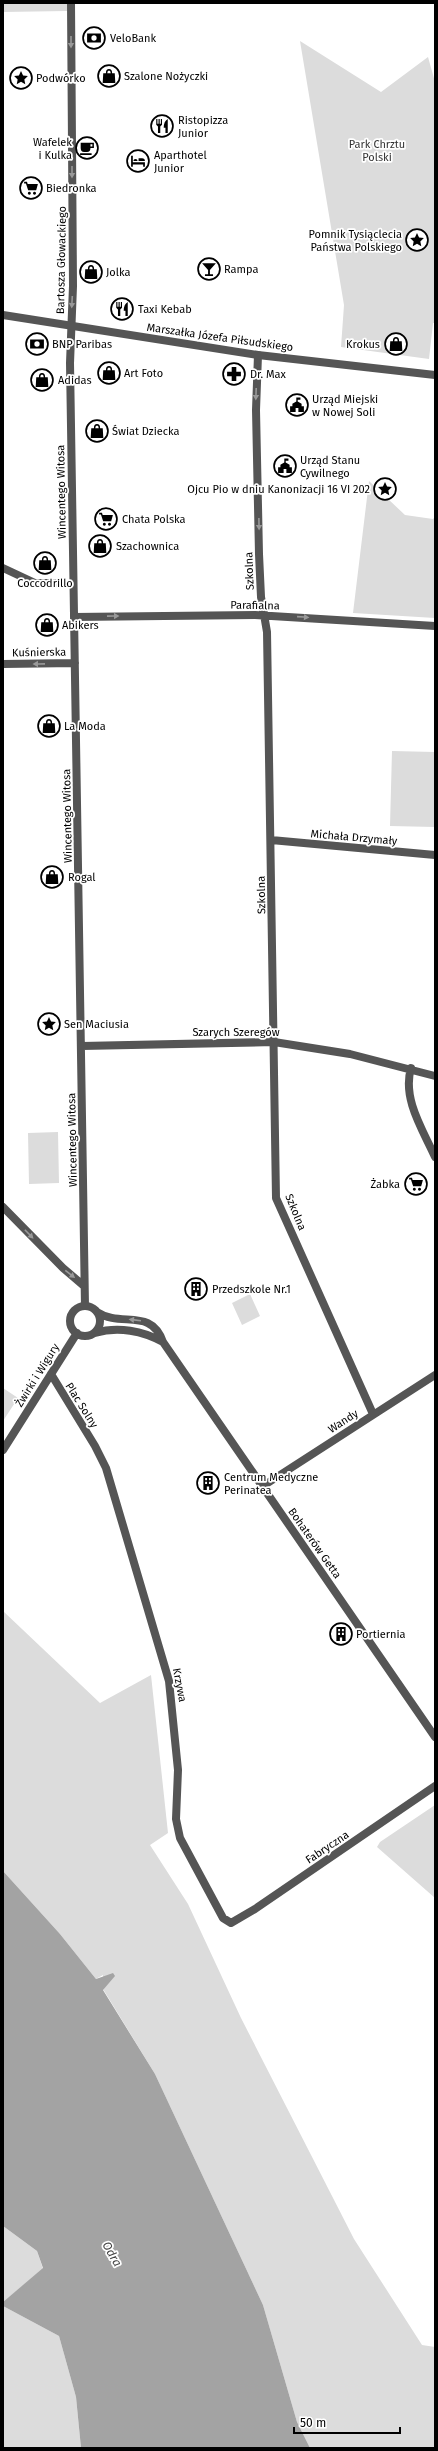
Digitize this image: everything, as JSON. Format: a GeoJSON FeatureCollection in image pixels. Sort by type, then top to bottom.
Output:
{"type":"FeatureCollection","features":[{"type":"Feature","properties":{"kind":"street","name":"Bartosza Głowackiego"},"geometry":{"type":"LineString","coordinates":[[71,3],[73,286],[71,326]]}},
{"type":"Feature","properties":{"kind":"street","name":"Marszałka Józefa Piłsudskiego"},"geometry":{"type":"LineString","coordinates":[[3,315],[258,355],[435,375]]}},
{"type":"Feature","properties":{"kind":"street","name":"Wincentego Witosa"},"geometry":{"type":"LineString","coordinates":[[71,326],[70,363],[85,1306]]}},
{"type":"Feature","properties":{"kind":"street","name":"Szkolna"},"geometry":{"type":"LineString","coordinates":[[258,355],[256,410],[259,554],[264,615],[267,632],[276,1198],[373,1414]]}},
{"type":"Feature","properties":{"kind":"street"},"geometry":{"type":"LineString","coordinates":[[3,568],[30,582],[58,583]]}},
{"type":"Feature","properties":{"kind":"street","name":"Parafialna"},"geometry":{"type":"LineString","coordinates":[[74,617],[264,615],[435,626]]}},
{"type":"Feature","properties":{"kind":"street","name":"Kuśnierska"},"geometry":{"type":"LineString","coordinates":[[3,664],[75,663]]}},
{"type":"Feature","properties":{"kind":"street","name":"Michała Drzymały"},"geometry":{"type":"LineString","coordinates":[[271,840],[435,855]]}},
{"type":"Feature","properties":{"kind":"street","name":"Szarych Szeregów"},"geometry":{"type":"LineString","coordinates":[[82,1046],[274,1042],[350,1054],[411,1068],[435,1076]]}},
{"type":"Feature","properties":{"kind":"street"},"geometry":{"type":"LineString","coordinates":[[411,1068],[408,1081],[410,1099],[435,1157]]}},
{"type":"Feature","properties":{"kind":"street"},"geometry":{"type":"LineString","coordinates":[[3,1207],[62,1268],[84,1286]]}},
{"type":"Feature","properties":{"kind":"street"},"geometry":{"type":"LineString","coordinates":[[95,1333],[100,1320],[97,1312],[85,1306],[76,1309],[71,1317],[72,1326],[77,1333],[86,1336],[105,1330],[138,1331],[163,1342]]}},
{"type":"Feature","properties":{"kind":"street","name":"Bohaterów Getta"},"geometry":{"type":"LineString","coordinates":[[97,1312],[105,1318],[149,1323],[157,1329],[163,1342],[435,1737]]}},
{"type":"Feature","properties":{"kind":"street","name":"Żwirki i Wigury"},"geometry":{"type":"LineString","coordinates":[[3,1450],[77,1333]]}},
{"type":"Feature","properties":{"kind":"street","name":"Plac Solny"},"geometry":{"type":"LineString","coordinates":[[51,1374],[95,1446]]}},
{"type":"Feature","properties":{"kind":"street","name":"Wandy"},"geometry":{"type":"LineString","coordinates":[[263,1486],[435,1375]]}},
{"type":"Feature","properties":{"kind":"street","name":"Krzywa"},"geometry":{"type":"LineString","coordinates":[[95,1446],[106,1468],[169,1681],[178,1770],[176,1819],[180,1838],[223,1918],[231,1923]]}},
{"type":"Feature","properties":{"kind":"street","name":"Fabryczna"},"geometry":{"type":"LineString","coordinates":[[231,1923],[435,1786]]}},
{"type":"Feature","properties":{"kind":"green space"},"geometry":{"type":"Polygon","coordinates":[[[3,3],[67,3],[67,11],[3,12],[3,3]]]}},
{"type":"Feature","properties":{"kind":"green space","name":"Park Chrztu Polski"},"geometry":{"type":"Polygon","coordinates":[[[300,41],[381,92],[428,57],[435,82],[435,323],[433,323],[429,359],[341,347],[344,305],[300,41]]]}},
{"type":"Feature","properties":{"kind":"green space"},"geometry":{"type":"Polygon","coordinates":[[[369,481],[405,515],[433,519],[435,517],[435,618],[353,613],[369,481]]]}},
{"type":"Feature","properties":{"kind":"green space"},"geometry":{"type":"Polygon","coordinates":[[[392,751],[435,752],[435,827],[390,826],[392,751]]]}},
{"type":"Feature","properties":{"kind":"green space"},"geometry":{"type":"Polygon","coordinates":[[[58,1132],[59,1183],[29,1184],[28,1133],[58,1132]]]}},
{"type":"Feature","properties":{"kind":"green space"},"geometry":{"type":"Polygon","coordinates":[[[250,1294],[260,1316],[242,1325],[232,1303],[250,1294]]]}},
{"type":"Feature","properties":{"kind":"green space"},"geometry":{"type":"Polygon","coordinates":[[[3,1388],[18,1398],[3,1421],[3,1388]]]}},
{"type":"Feature","properties":{"kind":"green space"},"geometry":{"type":"Polygon","coordinates":[[[3,1611],[100,1703],[151,1675],[168,1833],[150,1845],[188,1904],[241,2018],[354,2239],[422,2345],[435,2347],[435,2448],[310,2448],[297,2422],[263,2305],[155,2074],[103,1989],[103,1975],[96,1979],[60,1934],[3,1871],[3,1611]]]}},
{"type":"Feature","properties":{"kind":"green space"},"geometry":{"type":"Polygon","coordinates":[[[435,1805],[435,1898],[377,1847],[380,1842],[435,1805]]]}},
{"type":"Feature","properties":{"kind":"green space"},"geometry":{"type":"Polygon","coordinates":[[[3,2226],[37,2251],[43,2269],[3,2302],[3,2226]]]}},
{"type":"Feature","properties":{"kind":"green space"},"geometry":{"type":"Polygon","coordinates":[[[3,2306],[59,2336],[76,2397],[81,2448],[3,2448],[3,2306]]]}},
{"type":"Feature","properties":{"kind":"water","name":"Odra"},"geometry":{"type":"Polygon","coordinates":[[[3,1871],[60,1934],[96,1979],[113,1973],[115,1976],[103,1990],[155,2074],[263,2305],[297,2422],[310,2448],[81,2448],[76,2397],[59,2336],[3,2306],[3,2302],[43,2268],[37,2251],[3,2226],[3,1871]]]}},
{"type":"Feature","properties":{"kind":"place","name":"VeloBank"},"geometry":{"type":"Point","coordinates":[94,38]}},
{"type":"Feature","properties":{"kind":"place","name":"Szalone Nożyczki"},"geometry":{"type":"Point","coordinates":[109,76]}},
{"type":"Feature","properties":{"kind":"place","name":"Podwórko"},"geometry":{"type":"Point","coordinates":[21,78]}},
{"type":"Feature","properties":{"kind":"place","name":"Ristopizza Junior"},"geometry":{"type":"Point","coordinates":[162,126]}},
{"type":"Feature","properties":{"kind":"place","name":"Wafelek i Kulka"},"geometry":{"type":"Point","coordinates":[87,148]}},
{"type":"Feature","properties":{"kind":"place","name":"Aparthotel Junior"},"geometry":{"type":"Point","coordinates":[138,161]}},
{"type":"Feature","properties":{"kind":"place","name":"Biedronka"},"geometry":{"type":"Point","coordinates":[31,188]}},
{"type":"Feature","properties":{"kind":"place","name":"Pomnik Tysiąclecia Państwa Polskiego"},"geometry":{"type":"Point","coordinates":[417,240]}},
{"type":"Feature","properties":{"kind":"place","name":"Rampa"},"geometry":{"type":"Point","coordinates":[209,269]}},
{"type":"Feature","properties":{"kind":"place","name":"Jolka"},"geometry":{"type":"Point","coordinates":[91,272]}},
{"type":"Feature","properties":{"kind":"place","name":"Taxi Kebab"},"geometry":{"type":"Point","coordinates":[122,309]}},
{"type":"Feature","properties":{"kind":"place","name":"BNP Paribas"},"geometry":{"type":"Point","coordinates":[37,344]}},
{"type":"Feature","properties":{"kind":"place","name":"Krokus"},"geometry":{"type":"Point","coordinates":[396,344]}},
{"type":"Feature","properties":{"kind":"place","name":"Art Foto"},"geometry":{"type":"Point","coordinates":[109,373]}},
{"type":"Feature","properties":{"kind":"place","name":"Dr. Max"},"geometry":{"type":"Point","coordinates":[234,374]}},
{"type":"Feature","properties":{"kind":"place","name":"Adidas"},"geometry":{"type":"Point","coordinates":[42,380]}},
{"type":"Feature","properties":{"kind":"place","name":"Urząd Miejski w Nowej Soli"},"geometry":{"type":"Point","coordinates":[297,405]}},
{"type":"Feature","properties":{"kind":"place","name":"Świat Dziecka"},"geometry":{"type":"Point","coordinates":[97,431]}},
{"type":"Feature","properties":{"kind":"place","name":"Urząd Stanu Cywilnego"},"geometry":{"type":"Point","coordinates":[285,466]}},
{"type":"Feature","properties":{"kind":"place","name":"Ojcu Pio w dniu Kanonizacji 16 VI 202"},"geometry":{"type":"Point","coordinates":[385,489]}},
{"type":"Feature","properties":{"kind":"place","name":"Chata Polska"},"geometry":{"type":"Point","coordinates":[106,519]}},
{"type":"Feature","properties":{"kind":"place","name":"Szachownica"},"geometry":{"type":"Point","coordinates":[100,546]}},
{"type":"Feature","properties":{"kind":"place","name":"Coccodrillo"},"geometry":{"type":"Point","coordinates":[45,563]}},
{"type":"Feature","properties":{"kind":"place","name":"Abikers"},"geometry":{"type":"Point","coordinates":[47,625]}},
{"type":"Feature","properties":{"kind":"place","name":"La Moda"},"geometry":{"type":"Point","coordinates":[49,726]}},
{"type":"Feature","properties":{"kind":"place","name":"Rogal"},"geometry":{"type":"Point","coordinates":[52,877]}},
{"type":"Feature","properties":{"kind":"place","name":"Sen Maciusia"},"geometry":{"type":"Point","coordinates":[49,1024]}},
{"type":"Feature","properties":{"kind":"place","name":"Żabka"},"geometry":{"type":"Point","coordinates":[416,1184]}},
{"type":"Feature","properties":{"kind":"place","name":"Przedszkole Nr.1"},"geometry":{"type":"Point","coordinates":[196,1289]}},
{"type":"Feature","properties":{"kind":"place","name":"Centrum Medyczne Perinatea"},"geometry":{"type":"Point","coordinates":[208,1483]}},
{"type":"Feature","properties":{"kind":"place","name":"Portiernia"},"geometry":{"type":"Point","coordinates":[341,1634]}}]}
